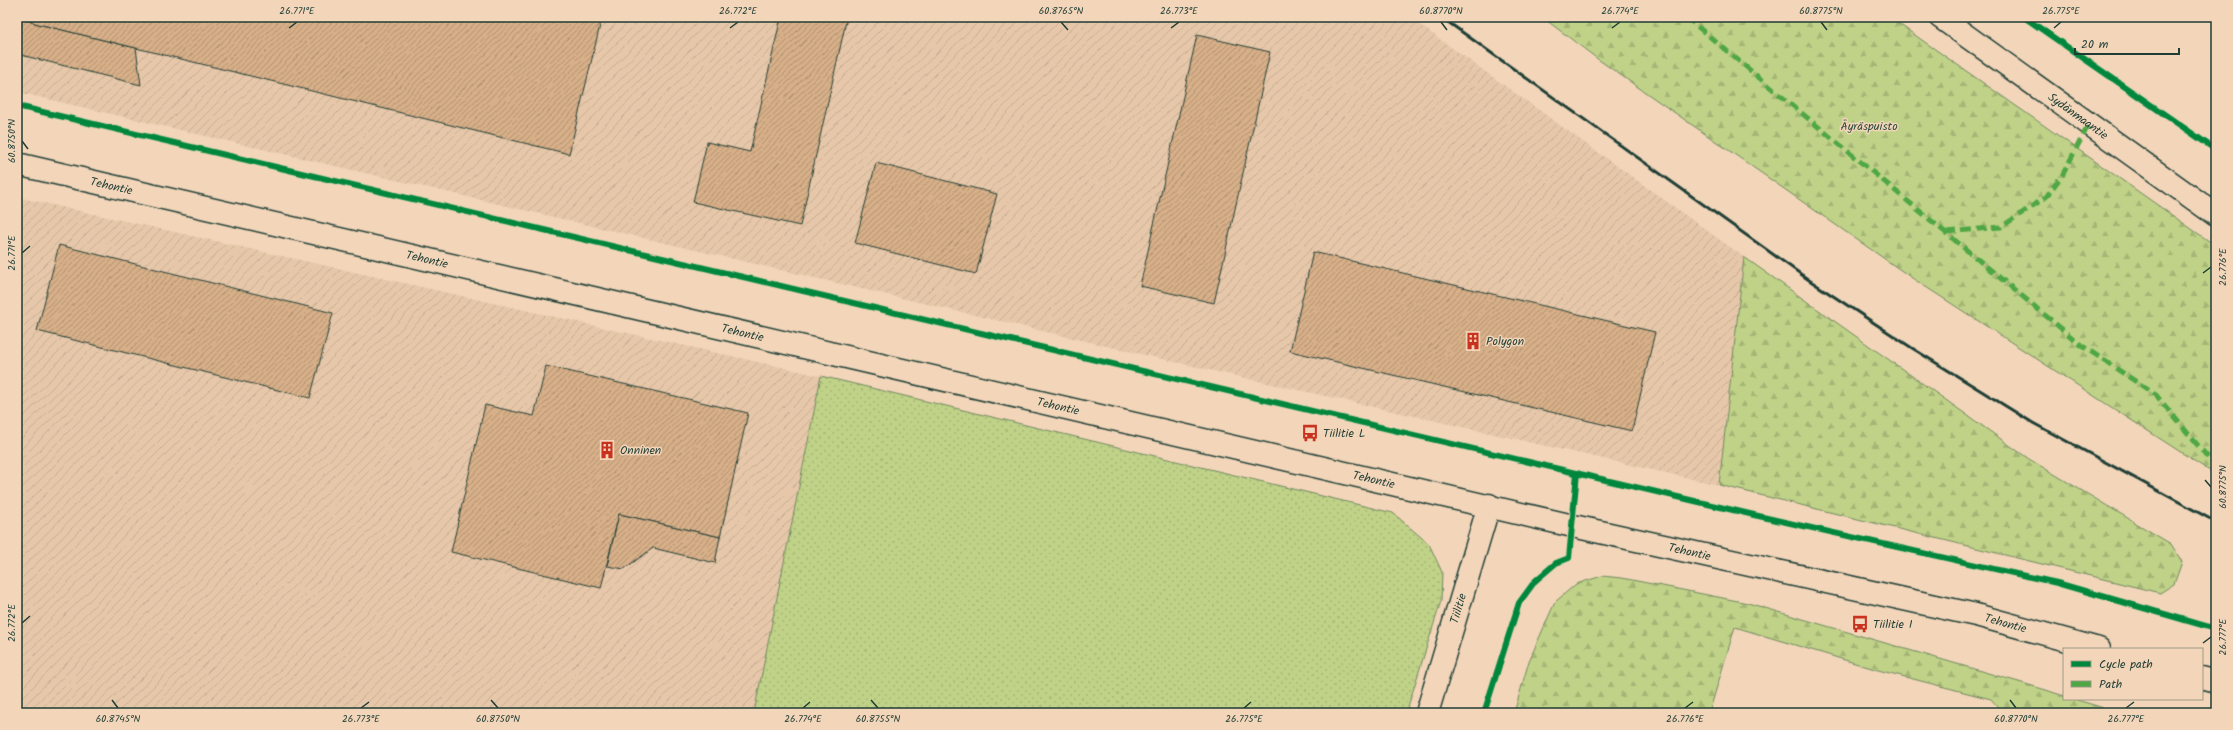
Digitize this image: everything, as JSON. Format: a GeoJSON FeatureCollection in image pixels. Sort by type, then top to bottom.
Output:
{"type":"FeatureCollection","features":[{"type":"Feature","properties":{"kind":"street","name":"Sydänmaantie"},"geometry":{"type":"LineString","coordinates":[[1940,17],[2216,215]]}},
{"type":"Feature","properties":{"kind":"street","name":"Tehontie"},"geometry":{"type":"LineString","coordinates":[[17,164],[1489,505],[1976,615],[2094,648]]}},
{"type":"Feature","properties":{"kind":"street","name":"Tiilitie"},"geometry":{"type":"LineString","coordinates":[[1427,713],[1489,505]]}},
{"type":"Feature","properties":{"kind":"street"},"geometry":{"type":"LineString","coordinates":[[2203,678],[2216,682]]}},
{"type":"Feature","properties":{"kind":"shaded area"},"geometry":{"type":"Polygon","coordinates":[[[17,17],[1409,17],[1744,257],[1719,485],[1218,372],[17,92],[17,17]]]}},
{"type":"Feature","properties":{"kind":"shaded area"},"geometry":{"type":"Polygon","coordinates":[[[17,197],[821,376],[754,713],[17,713],[17,197]]]}},
{"type":"Feature","properties":{"kind":"green space","name":"Äyräspuisto"},"geometry":{"type":"Polygon","coordinates":[[[1542,17],[1889,17],[2216,246],[2216,475],[1912,278],[1599,60],[1542,17]]]}},
{"type":"Feature","properties":{"kind":"green space"},"geometry":{"type":"Polygon","coordinates":[[[1744,257],[2029,459],[2171,544],[2182,562],[2174,584],[2160,593],[1719,485],[1744,257]]]}},
{"type":"Feature","properties":{"kind":"green space"},"geometry":{"type":"Polygon","coordinates":[[[821,376],[1393,513],[1429,544],[1442,572],[1441,601],[1406,713],[754,713],[821,376]]]}},
{"type":"Feature","properties":{"kind":"green space"},"geometry":{"type":"Polygon","coordinates":[[[1602,576],[1622,578],[1748,603],[2046,690],[2063,696],[2063,700],[2077,700],[2120,713],[2003,713],[1991,699],[1878,670],[1735,627],[1709,713],[1514,713],[1529,661],[1555,602],[1576,584],[1602,576]]]}},
{"type":"Feature","properties":{"kind":"building"},"geometry":{"type":"Polygon","coordinates":[[[17,17],[28,17],[27,20],[38,24],[136,48],[141,85],[17,54],[17,17]]]}},
{"type":"Feature","properties":{"kind":"building"},"geometry":{"type":"Polygon","coordinates":[[[28,17],[602,17],[569,154],[38,24],[27,20],[28,17]]]}},
{"type":"Feature","properties":{"kind":"building"},"geometry":{"type":"Polygon","coordinates":[[[781,17],[847,17],[800,226],[693,202],[707,142],[750,152],[781,17]]]}},
{"type":"Feature","properties":{"kind":"building"},"geometry":{"type":"Polygon","coordinates":[[[2205,17],[2216,17],[2216,23],[2205,17]]]}},
{"type":"Feature","properties":{"kind":"building"},"geometry":{"type":"Polygon","coordinates":[[[1197,35],[1270,52],[1214,303],[1140,286],[1197,35]]]}},
{"type":"Feature","properties":{"kind":"building"},"geometry":{"type":"Polygon","coordinates":[[[876,163],[997,194],[976,274],[855,243],[876,163]]]}},
{"type":"Feature","properties":{"kind":"building"},"geometry":{"type":"Polygon","coordinates":[[[59,245],[333,313],[310,398],[37,331],[59,245]]]}},
{"type":"Feature","properties":{"kind":"building","name":"Polygon"},"geometry":{"type":"Polygon","coordinates":[[[1313,252],[1655,332],[1632,431],[1290,351],[1313,252]]]}},
{"type":"Feature","properties":{"kind":"building","name":"Onninen"},"geometry":{"type":"Polygon","coordinates":[[[546,366],[748,413],[720,537],[619,514],[601,588],[451,552],[485,405],[534,416],[546,366]]]}},
{"type":"Feature","properties":{"kind":"building"},"geometry":{"type":"Polygon","coordinates":[[[619,514],[720,537],[715,563],[653,548],[624,569],[607,566],[619,514]]]}},
{"type":"Feature","properties":{"kind":"railway"},"geometry":{"type":"LineString","coordinates":[[1441,17],[1809,280],[1912,348],[2033,423],[2216,522]]}},
{"type":"Feature","properties":{"kind":"marked path"},"geometry":{"type":"LineString","coordinates":[[1686,17],[2081,345],[2156,395],[2216,467]]}},
{"type":"Feature","properties":{"kind":"marked path"},"geometry":{"type":"LineString","coordinates":[[1947,232],[2001,227],[2046,197],[2063,174],[2089,124]]}},
{"type":"Feature","properties":{"kind":"cycle path"},"geometry":{"type":"LineString","coordinates":[[2024,17],[2216,150]]}},
{"type":"Feature","properties":{"kind":"cycle path"},"geometry":{"type":"LineString","coordinates":[[17,106],[1754,515],[2057,583],[2216,629]]}},
{"type":"Feature","properties":{"kind":"cycle path"},"geometry":{"type":"LineString","coordinates":[[1484,713],[1519,603],[1535,581],[1556,563],[1569,558],[1577,473]]}},
{"type":"Feature","properties":{"kind":"place","name":"Polygon"},"geometry":{"type":"Point","coordinates":[1473,341]}},
{"type":"Feature","properties":{"kind":"place","name":"Tiilitie L"},"geometry":{"type":"Point","coordinates":[1310,433]}},
{"type":"Feature","properties":{"kind":"place","name":"Onninen"},"geometry":{"type":"Point","coordinates":[607,450]}},
{"type":"Feature","properties":{"kind":"place","name":"Tiilitie I"},"geometry":{"type":"Point","coordinates":[1860,624]}}]}
